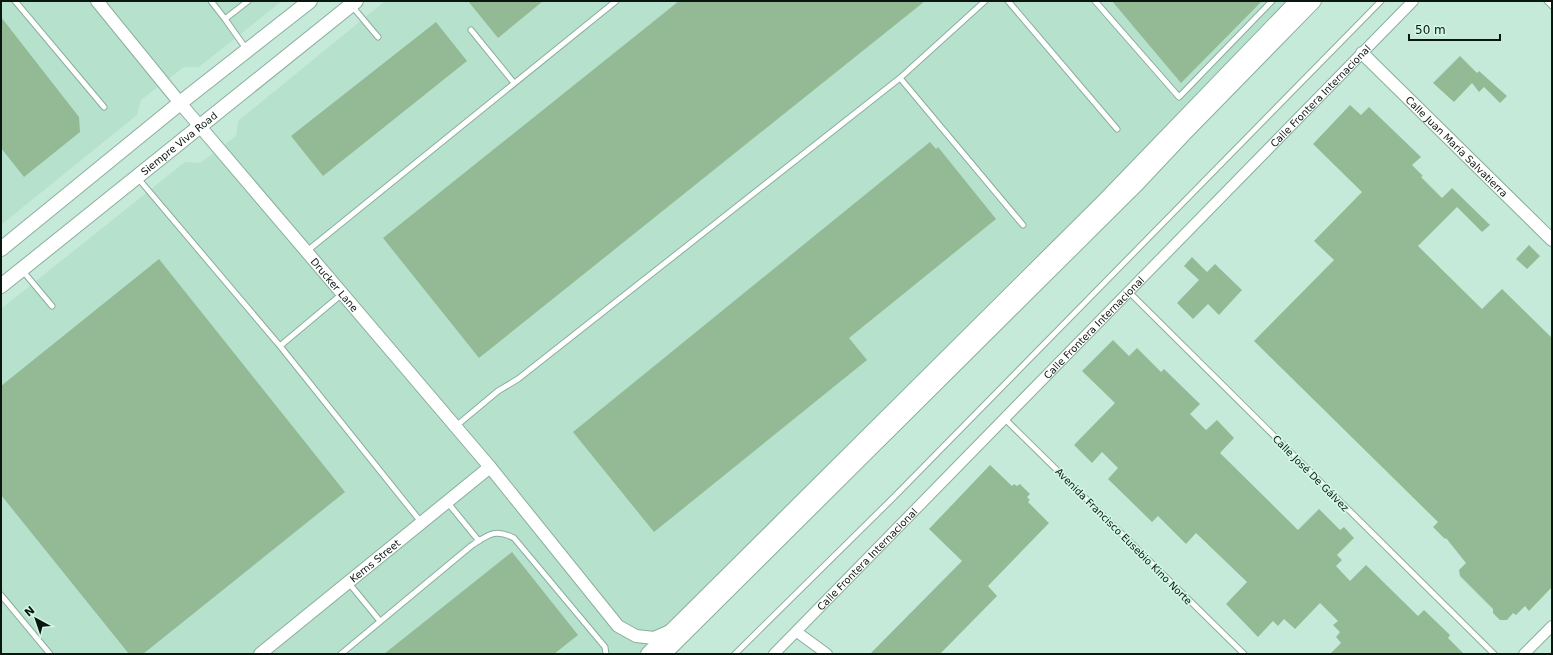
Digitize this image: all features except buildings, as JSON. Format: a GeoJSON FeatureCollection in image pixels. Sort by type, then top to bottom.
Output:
{"type":"FeatureCollection","features":[{"type":"Feature","properties":{"kind":"main road"},"geometry":{"type":"LineString","coordinates":[[1,248],[180,103],[310,1]]}},
{"type":"Feature","properties":{"kind":"main road"},"geometry":{"type":"LineString","coordinates":[[648,654],[1104,200],[1297,1]]}},
{"type":"Feature","properties":{"kind":"main road"},"geometry":{"type":"LineString","coordinates":[[664,654],[1138,184],[1184,134],[1314,1]]}},
{"type":"Feature","properties":{"kind":"main road","name":"Siempre Viva Road"},"geometry":{"type":"LineString","coordinates":[[1,286],[354,3]]}},
{"type":"Feature","properties":{"kind":"street","name":"Drucker Lane"},"geometry":{"type":"LineString","coordinates":[[97,1],[180,103],[490,467],[618,626],[636,636],[654,638],[706,614]]}},
{"type":"Feature","properties":{"kind":"street","name":"Calle Frontera Internacional"},"geometry":{"type":"LineString","coordinates":[[774,654],[1413,1]]}},
{"type":"Feature","properties":{"kind":"street","name":"Calle Juan María Salvatierra"},"geometry":{"type":"LineString","coordinates":[[1362,53],[1552,240]]}},
{"type":"Feature","properties":{"kind":"street","name":"Kerns Street"},"geometry":{"type":"LineString","coordinates":[[260,654],[490,467]]}},
{"type":"Feature","properties":{"kind":"street"},"geometry":{"type":"LineString","coordinates":[[1524,654],[1552,626]]}},
{"type":"Feature","properties":{"kind":"street"},"geometry":{"type":"LineString","coordinates":[[797,632],[827,654]]}},
{"type":"Feature","properties":{"kind":"lane"},"geometry":{"type":"LineString","coordinates":[[15,1],[104,107]]}},
{"type":"Feature","properties":{"kind":"lane"},"geometry":{"type":"LineString","coordinates":[[211,1],[248,51]]}},
{"type":"Feature","properties":{"kind":"lane"},"geometry":{"type":"LineString","coordinates":[[225,20],[248,1]]}},
{"type":"Feature","properties":{"kind":"lane"},"geometry":{"type":"LineString","coordinates":[[307,251],[616,1]]}},
{"type":"Feature","properties":{"kind":"lane"},"geometry":{"type":"LineString","coordinates":[[455,426],[498,391],[518,379],[900,78],[985,1]]}},
{"type":"Feature","properties":{"kind":"lane"},"geometry":{"type":"LineString","coordinates":[[1008,1],[1117,129]]}},
{"type":"Feature","properties":{"kind":"lane"},"geometry":{"type":"LineString","coordinates":[[1095,1],[1179,97],[1272,1]]}},
{"type":"Feature","properties":{"kind":"lane"},"geometry":{"type":"LineString","coordinates":[[735,654],[895,496],[1381,1]]}},
{"type":"Feature","properties":{"kind":"lane"},"geometry":{"type":"LineString","coordinates":[[1547,1],[1552,6]]}},
{"type":"Feature","properties":{"kind":"lane"},"geometry":{"type":"LineString","coordinates":[[354,3],[378,37]]}},
{"type":"Feature","properties":{"kind":"lane"},"geometry":{"type":"LineString","coordinates":[[471,30],[514,84]]}},
{"type":"Feature","properties":{"kind":"lane"},"geometry":{"type":"LineString","coordinates":[[900,78],[1023,225]]}},
{"type":"Feature","properties":{"kind":"lane"},"geometry":{"type":"LineString","coordinates":[[137,177],[280,346],[422,522]]}},
{"type":"Feature","properties":{"kind":"lane"},"geometry":{"type":"LineString","coordinates":[[22,270],[52,306]]}},
{"type":"Feature","properties":{"kind":"lane","name":"Calle José De Gálvez"},"geometry":{"type":"LineString","coordinates":[[1129,292],[1494,654]]}},
{"type":"Feature","properties":{"kind":"lane"},"geometry":{"type":"LineString","coordinates":[[280,346],[343,294]]}},
{"type":"Feature","properties":{"kind":"lane","name":"Avenida Francisco Eusebio Kino Norte"},"geometry":{"type":"LineString","coordinates":[[1005,419],[1244,654]]}},
{"type":"Feature","properties":{"kind":"lane"},"geometry":{"type":"LineString","coordinates":[[447,502],[479,541]]}},
{"type":"Feature","properties":{"kind":"lane"},"geometry":{"type":"LineString","coordinates":[[341,654],[471,546],[492,534],[505,534],[514,538],[605,647],[606,654]]}},
{"type":"Feature","properties":{"kind":"lane"},"geometry":{"type":"LineString","coordinates":[[348,582],[380,621]]}},
{"type":"Feature","properties":{"kind":"lane"},"geometry":{"type":"LineString","coordinates":[[1,595],[50,654]]}},
{"type":"Feature","properties":{"kind":"shaded area"},"geometry":{"type":"Polygon","coordinates":[[[1,1],[282,1],[199,67],[184,67],[141,100],[137,115],[1,225],[1,1]]]}},
{"type":"Feature","properties":{"kind":"shaded area"},"geometry":{"type":"Polygon","coordinates":[[[385,1],[1322,1],[1125,206],[860,466],[676,654],[1,654],[1,309],[185,162],[200,163],[236,136],[238,121],[385,1]]]}}]}
